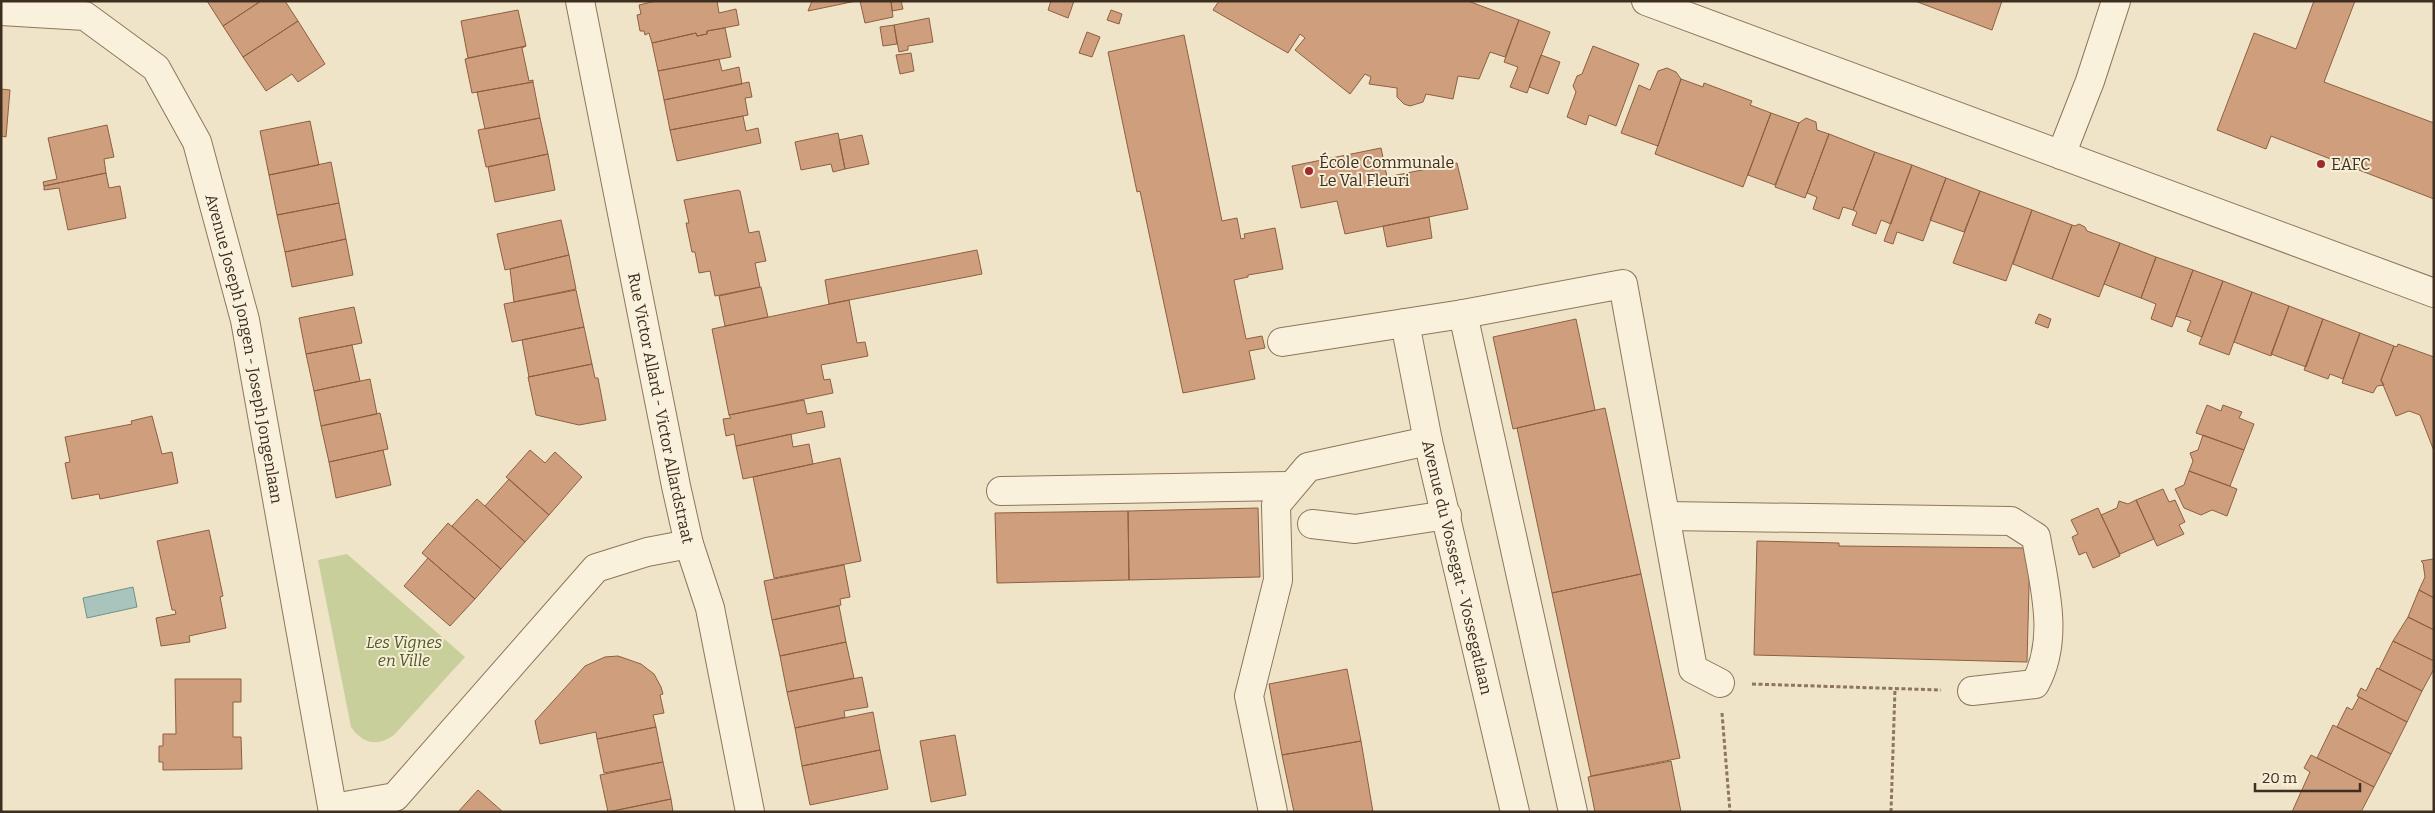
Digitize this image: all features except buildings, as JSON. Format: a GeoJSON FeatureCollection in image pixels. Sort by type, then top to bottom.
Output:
{"type":"FeatureCollection","features":[{"type":"Feature","properties":{"kind":"street","name":"Rue Victor Allard - Victor Allardstraat"},"geometry":{"type":"LineString","coordinates":[[580,1],[689,544],[710,608],[750,812]]}},
{"type":"Feature","properties":{"kind":"street"},"geometry":{"type":"LineString","coordinates":[[1646,1],[2434,293]]}},
{"type":"Feature","properties":{"kind":"street"},"geometry":{"type":"LineString","coordinates":[[2061,155],[2090,81],[2116,1]]}},
{"type":"Feature","properties":{"kind":"street","name":"Avenue Joseph Jongen - Joseph Jongenlaan"},"geometry":{"type":"LineString","coordinates":[[1,11],[85,16],[156,68],[197,142],[245,320],[334,810]]}},
{"type":"Feature","properties":{"kind":"street"},"geometry":{"type":"LineString","coordinates":[[1282,342],[1463,314],[1623,284],[1693,669],[1720,683]]}},
{"type":"Feature","properties":{"kind":"street"},"geometry":{"type":"LineString","coordinates":[[1463,314],[1573,812]]}},
{"type":"Feature","properties":{"kind":"street","name":"Avenue du Vossegat - Vossegatlaan"},"geometry":{"type":"LineString","coordinates":[[1404,323],[1428,441],[1447,515],[1515,812]]}},
{"type":"Feature","properties":{"kind":"street"},"geometry":{"type":"LineString","coordinates":[[1273,812],[1249,696],[1278,580],[1276,505],[1308,467],[1428,441]]}},
{"type":"Feature","properties":{"kind":"street"},"geometry":{"type":"LineString","coordinates":[[1002,491],[1291,486]]}},
{"type":"Feature","properties":{"kind":"street"},"geometry":{"type":"LineString","coordinates":[[1312,524],[1355,529],[1447,515]]}},
{"type":"Feature","properties":{"kind":"street"},"geometry":{"type":"LineString","coordinates":[[1666,516],[2011,521],[2036,537],[2050,620],[2044,667],[2035,684],[1972,691]]}},
{"type":"Feature","properties":{"kind":"street"},"geometry":{"type":"LineString","coordinates":[[334,810],[395,797],[596,568],[647,552],[689,544]]}},
{"type":"Feature","properties":{"kind":"path"},"geometry":{"type":"LineString","coordinates":[[1730,812],[1720,683],[1972,691]]}},
{"type":"Feature","properties":{"kind":"path"},"geometry":{"type":"LineString","coordinates":[[1891,812],[1895,689]]}},
{"type":"Feature","properties":{"kind":"green space","name":"Les Vignes en Ville"},"geometry":{"type":"Polygon","coordinates":[[[347,554],[465,657],[394,735],[382,741],[371,742],[365,740],[351,727],[318,560],[347,554]]]}},
{"type":"Feature","properties":{"kind":"water"},"geometry":{"type":"Polygon","coordinates":[[[133,587],[137,607],[87,618],[83,598],[133,587]]]}},
{"type":"Feature","properties":{"kind":"place","name":"EAFC"},"geometry":{"type":"Point","coordinates":[2321,164]}},
{"type":"Feature","properties":{"kind":"place","name":"École Communale Le Val Fleuri"},"geometry":{"type":"Point","coordinates":[1309,171]}}]}
